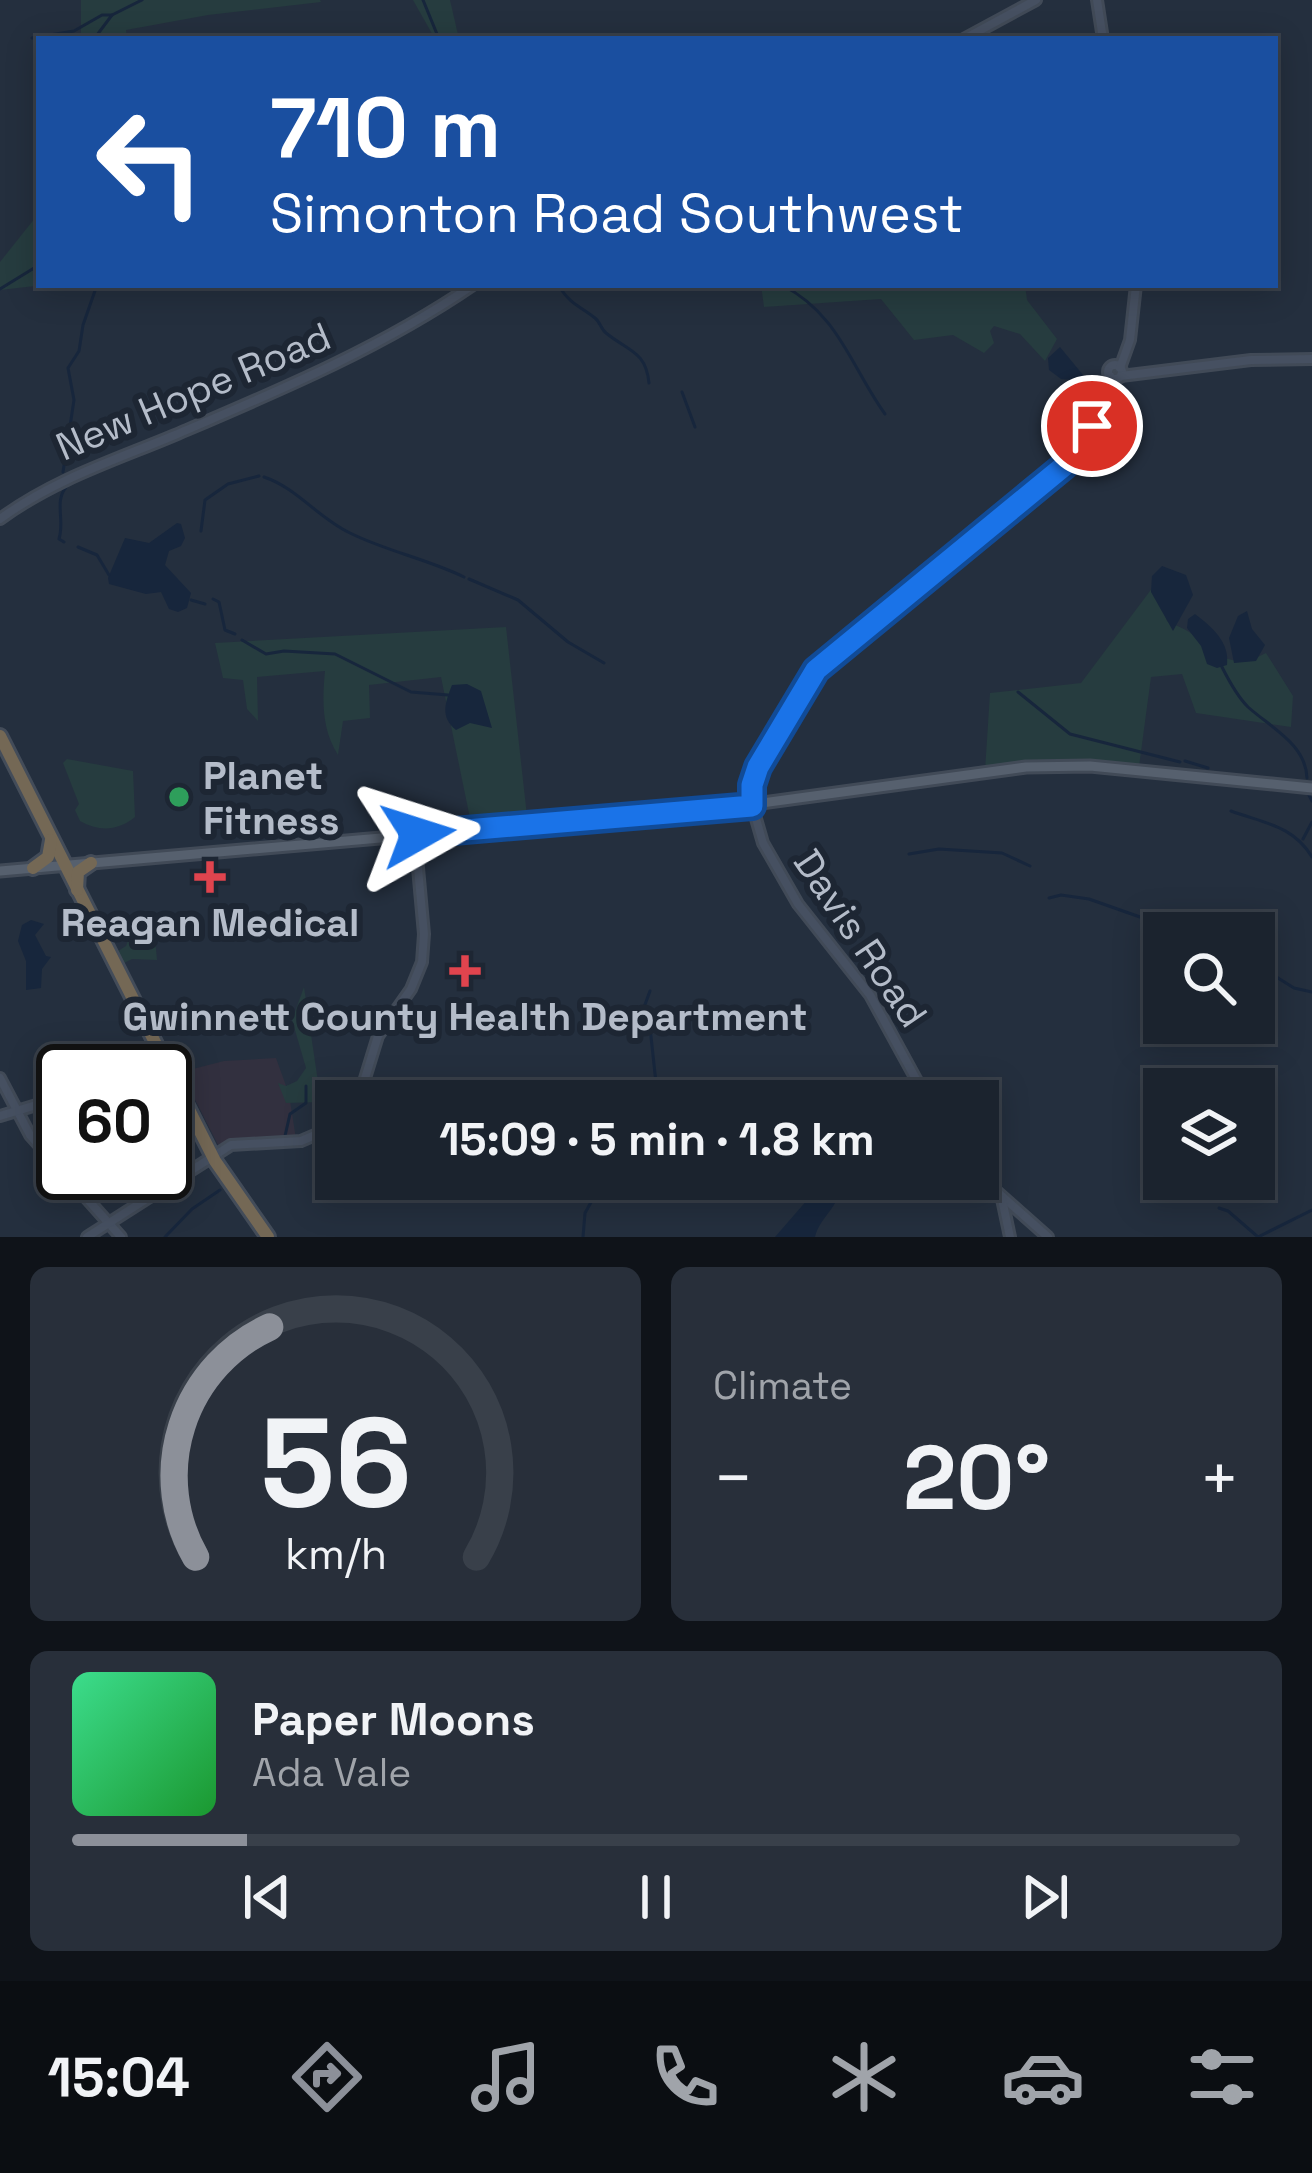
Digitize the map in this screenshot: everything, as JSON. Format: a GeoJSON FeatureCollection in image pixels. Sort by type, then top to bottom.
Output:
{"type":"FeatureCollection","features":[{"type":"Feature","properties":{"kind":"highway"},"geometry":{"type":"LineString","coordinates":[[0,736],[156,1044]]}},
{"type":"Feature","properties":{"kind":"highway"},"geometry":{"type":"LineString","coordinates":[[0,749],[48,835],[47,859],[33,868]]}},
{"type":"Feature","properties":{"kind":"highway"},"geometry":{"type":"LineString","coordinates":[[76,891],[78,872],[91,862]]}},
{"type":"Feature","properties":{"kind":"highway"},"geometry":{"type":"LineString","coordinates":[[192,1114],[272,1237]]}},
{"type":"Feature","properties":{"kind":"main road"},"geometry":{"type":"LineString","coordinates":[[0,871],[396,836],[416,846],[436,832],[752,806],[1026,766],[1090,766],[1312,788]]}},
{"type":"Feature","properties":{"kind":"street"},"geometry":{"type":"LineString","coordinates":[[970,36],[1036,0]]}},
{"type":"Feature","properties":{"kind":"street"},"geometry":{"type":"LineString","coordinates":[[1097,0],[1103,36]]}},
{"type":"Feature","properties":{"kind":"street","name":"New Hope Road"},"geometry":{"type":"LineString","coordinates":[[0,519],[70,476],[372,347],[468,288]]}},
{"type":"Feature","properties":{"kind":"street"},"geometry":{"type":"LineString","coordinates":[[752,806],[758,767],[816,670],[1064,466],[1086,437],[1130,337],[1136,288]]}},
{"type":"Feature","properties":{"kind":"street"},"geometry":{"type":"LineString","coordinates":[[1117,372],[1312,358]]}},
{"type":"Feature","properties":{"kind":"street","name":"Davis Road"},"geometry":{"type":"LineString","coordinates":[[752,806],[764,843],[787,886],[870,995],[917,1080]]}},
{"type":"Feature","properties":{"kind":"street"},"geometry":{"type":"LineString","coordinates":[[364,1080],[378,1036],[422,962],[416,846],[436,832]]}},
{"type":"Feature","properties":{"kind":"street"},"geometry":{"type":"LineString","coordinates":[[0,1078],[33,1139],[121,1237]]}},
{"type":"Feature","properties":{"kind":"street"},"geometry":{"type":"LineString","coordinates":[[0,1118],[36,1106]]}},
{"type":"Feature","properties":{"kind":"street"},"geometry":{"type":"LineString","coordinates":[[87,1237],[214,1154],[244,1142],[315,1136]]}},
{"type":"Feature","properties":{"kind":"street"},"geometry":{"type":"LineString","coordinates":[[999,1196],[1048,1237]]}},
{"type":"Feature","properties":{"kind":"street"},"geometry":{"type":"LineString","coordinates":[[1002,1199],[1010,1237]]}},
{"type":"Feature","properties":{"kind":"shaded area"},"geometry":{"type":"Polygon","coordinates":[[[276,1058],[289,1094],[296,1139],[249,1137],[218,1145],[192,1094],[192,1069],[224,1061],[276,1058]]]}},
{"type":"Feature","properties":{"kind":"green space"},"geometry":{"type":"Polygon","coordinates":[[[81,0],[321,2],[208,15],[126,30],[127,36],[81,36],[81,0]]]}},
{"type":"Feature","properties":{"kind":"green space"},"geometry":{"type":"Polygon","coordinates":[[[413,0],[450,0],[458,36],[433,36],[413,0]]]}},
{"type":"Feature","properties":{"kind":"green space"},"geometry":{"type":"Polygon","coordinates":[[[36,217],[36,286],[0,290],[0,262],[36,217]]]}},
{"type":"Feature","properties":{"kind":"green space"},"geometry":{"type":"Polygon","coordinates":[[[761,288],[1025,288],[1027,300],[1057,339],[1045,361],[1020,334],[994,326],[990,331],[994,343],[984,353],[953,335],[914,340],[881,299],[764,307],[761,288]]]}},
{"type":"Feature","properties":{"kind":"green space"},"geometry":{"type":"Polygon","coordinates":[[[1156,583],[1167,621],[1210,650],[1236,660],[1266,653],[1293,696],[1291,727],[1196,713],[1182,674],[1151,677],[1139,767],[985,771],[990,693],[1081,683],[1156,583]]]}},
{"type":"Feature","properties":{"kind":"green space"},"geometry":{"type":"Polygon","coordinates":[[[506,627],[528,825],[472,828],[441,677],[369,685],[370,718],[343,721],[338,755],[324,715],[325,671],[257,677],[258,721],[247,709],[243,680],[223,678],[215,643],[506,627]]]}},
{"type":"Feature","properties":{"kind":"green space"},"geometry":{"type":"Polygon","coordinates":[[[67,759],[133,771],[135,817],[108,828],[80,821],[75,810],[79,804],[63,763],[67,759]]]}},
{"type":"Feature","properties":{"kind":"green space"},"geometry":{"type":"Polygon","coordinates":[[[154,927],[157,960],[124,963],[118,951],[126,946],[132,930],[154,927]]]}},
{"type":"Feature","properties":{"kind":"green space"},"geometry":{"type":"Polygon","coordinates":[[[304,987],[318,1080],[315,1102],[286,1103],[278,1083],[286,1086],[297,1081],[306,1068],[292,1020],[304,987]]]}},
{"type":"Feature","properties":{"kind":"water"},"geometry":{"type":"Polygon","coordinates":[[[1060,347],[1088,381],[1061,379],[1049,370],[1048,358],[1060,347]]]}},
{"type":"Feature","properties":{"kind":"water"},"geometry":{"type":"Polygon","coordinates":[[[177,523],[185,538],[181,546],[169,551],[165,565],[191,593],[187,608],[169,609],[161,592],[146,594],[109,584],[125,538],[149,543],[177,523]]]}},
{"type":"Feature","properties":{"kind":"water"},"geometry":{"type":"Polygon","coordinates":[[[1162,566],[1186,575],[1193,595],[1173,631],[1151,592],[1152,576],[1162,566]]]}},
{"type":"Feature","properties":{"kind":"water"},"geometry":{"type":"Polygon","coordinates":[[[1247,611],[1252,629],[1265,645],[1256,661],[1234,663],[1229,638],[1238,616],[1247,611]]]}},
{"type":"Feature","properties":{"kind":"water"},"geometry":{"type":"Polygon","coordinates":[[[1195,614],[1223,642],[1227,665],[1207,664],[1187,628],[1195,614]]]}},
{"type":"Feature","properties":{"kind":"water"},"geometry":{"type":"Polygon","coordinates":[[[467,684],[481,691],[492,728],[470,723],[456,730],[448,720],[446,704],[452,685],[467,684]]]}},
{"type":"Feature","properties":{"kind":"water"},"geometry":{"type":"Polygon","coordinates":[[[31,920],[44,924],[35,935],[51,957],[42,969],[41,988],[26,990],[26,961],[18,941],[22,925],[31,920]]]}},
{"type":"Feature","properties":{"kind":"water"},"geometry":{"type":"Polygon","coordinates":[[[807,1200],[836,1200],[815,1237],[775,1237],[807,1200]]]}},
{"type":"Feature","properties":{"kind":"waterway"},"geometry":{"type":"LineString","coordinates":[[96,36],[112,15],[142,0]]}},
{"type":"Feature","properties":{"kind":"waterway"},"geometry":{"type":"LineString","coordinates":[[423,0],[438,36]]}},
{"type":"Feature","properties":{"kind":"waterway"},"geometry":{"type":"LineString","coordinates":[[44,36],[74,31],[102,15],[112,15]]}},
{"type":"Feature","properties":{"kind":"waterway"},"geometry":{"type":"LineString","coordinates":[[32,38],[36,37]]}},
{"type":"Feature","properties":{"kind":"waterway"},"geometry":{"type":"LineString","coordinates":[[0,289],[36,267]]}},
{"type":"Feature","properties":{"kind":"waterway"},"geometry":{"type":"LineString","coordinates":[[63,472],[74,400],[68,368],[79,351],[96,288]]}},
{"type":"Feature","properties":{"kind":"waterway"},"geometry":{"type":"LineString","coordinates":[[560,288],[606,333],[640,358],[649,383]]}},
{"type":"Feature","properties":{"kind":"waterway"},"geometry":{"type":"LineString","coordinates":[[787,288],[831,326],[885,414]]}},
{"type":"Feature","properties":{"kind":"waterway"},"geometry":{"type":"LineString","coordinates":[[682,392],[695,427]]}},
{"type":"Feature","properties":{"kind":"waterway"},"geometry":{"type":"LineString","coordinates":[[201,531],[205,500],[228,484],[259,476]]}},
{"type":"Feature","properties":{"kind":"waterway"},"geometry":{"type":"LineString","coordinates":[[264,477],[350,533],[464,577]]}},
{"type":"Feature","properties":{"kind":"waterway"},"geometry":{"type":"LineString","coordinates":[[64,542],[59,539],[60,505],[66,487]]}},
{"type":"Feature","properties":{"kind":"waterway"},"geometry":{"type":"LineString","coordinates":[[78,547],[97,555],[109,575]]}},
{"type":"Feature","properties":{"kind":"waterway"},"geometry":{"type":"LineString","coordinates":[[469,579],[518,600],[568,642],[604,663]]}},
{"type":"Feature","properties":{"kind":"waterway"},"geometry":{"type":"LineString","coordinates":[[213,599],[219,602],[225,630],[235,634]]}},
{"type":"Feature","properties":{"kind":"waterway"},"geometry":{"type":"LineString","coordinates":[[191,600],[205,604]]}},
{"type":"Feature","properties":{"kind":"waterway"},"geometry":{"type":"LineString","coordinates":[[242,640],[266,654],[335,654],[411,692],[448,695]]}},
{"type":"Feature","properties":{"kind":"waterway"},"geometry":{"type":"LineString","coordinates":[[1222,667],[1244,703],[1294,746],[1307,778]]}},
{"type":"Feature","properties":{"kind":"waterway"},"geometry":{"type":"LineString","coordinates":[[1018,692],[1070,734],[1180,762]]}},
{"type":"Feature","properties":{"kind":"waterway"},"geometry":{"type":"LineString","coordinates":[[1185,761],[1208,768]]}},
{"type":"Feature","properties":{"kind":"waterway"},"geometry":{"type":"LineString","coordinates":[[1309,795],[1312,801]]}},
{"type":"Feature","properties":{"kind":"waterway"},"geometry":{"type":"LineString","coordinates":[[1231,811],[1286,832],[1312,857]]}},
{"type":"Feature","properties":{"kind":"waterway"},"geometry":{"type":"LineString","coordinates":[[1303,839],[1312,822]]}},
{"type":"Feature","properties":{"kind":"waterway"},"geometry":{"type":"LineString","coordinates":[[909,854],[939,849],[1002,853],[1030,866]]}},
{"type":"Feature","properties":{"kind":"waterway"},"geometry":{"type":"LineString","coordinates":[[1049,898],[1089,899],[1143,917]]}},
{"type":"Feature","properties":{"kind":"waterway"},"geometry":{"type":"LineString","coordinates":[[1275,976],[1312,992]]}},
{"type":"Feature","properties":{"kind":"waterway"},"geometry":{"type":"LineString","coordinates":[[643,1010],[650,991]]}},
{"type":"Feature","properties":{"kind":"waterway"},"geometry":{"type":"LineString","coordinates":[[643,1014],[649,1018],[656,1080]]}},
{"type":"Feature","properties":{"kind":"waterway"},"geometry":{"type":"LineString","coordinates":[[285,1136],[290,1114],[306,1103],[306,1086]]}},
{"type":"Feature","properties":{"kind":"waterway"},"geometry":{"type":"LineString","coordinates":[[165,1237],[192,1209],[220,1190]]}},
{"type":"Feature","properties":{"kind":"waterway"},"geometry":{"type":"LineString","coordinates":[[583,1237],[585,1213],[592,1200]]}},
{"type":"Feature","properties":{"kind":"waterway"},"geometry":{"type":"LineString","coordinates":[[1219,1208],[1258,1237],[1312,1210]]}},
{"type":"Feature","properties":{"kind":"place","name":"Planet Fitness"},"geometry":{"type":"Point","coordinates":[179,797]}},
{"type":"Feature","properties":{"kind":"place","name":"Reagan Medical"},"geometry":{"type":"Point","coordinates":[210,877]}},
{"type":"Feature","properties":{"kind":"place","name":"Gwinnett County Health Department"},"geometry":{"type":"Point","coordinates":[465,971]}},
{"type":"Feature","properties":{"kind":"route"},"geometry":{"type":"LineString","coordinates":[[418,834],[752,806],[758,767],[816,670],[1064,466],[1092,426]]}}]}
